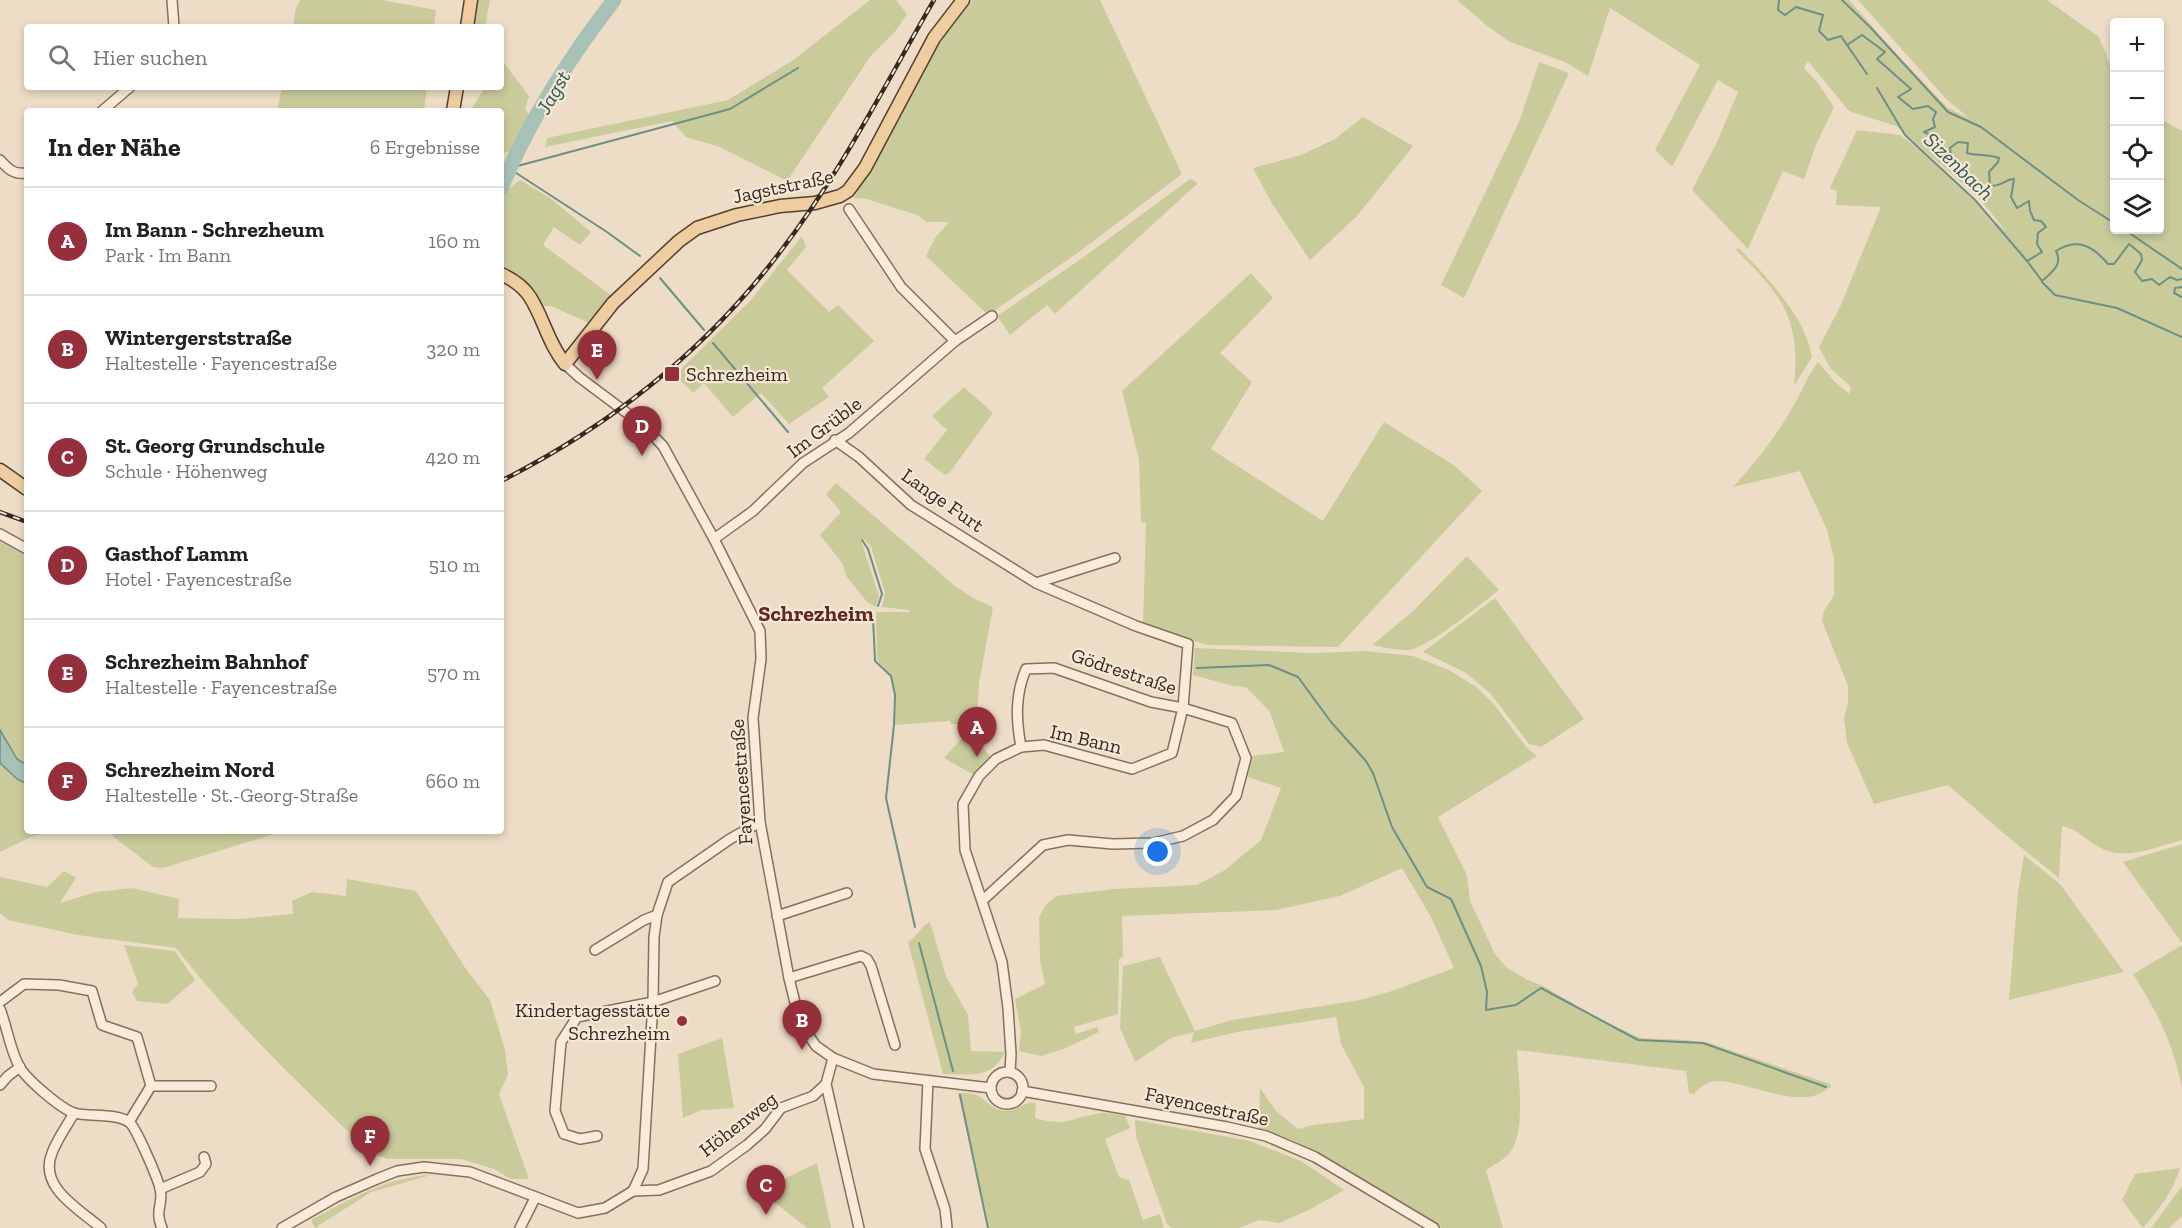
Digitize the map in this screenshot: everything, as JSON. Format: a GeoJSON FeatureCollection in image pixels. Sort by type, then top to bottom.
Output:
{"type":"FeatureCollection","features":[{"type":"Feature","properties":{"kind":"main road"},"geometry":{"type":"LineString","coordinates":[[467,24],[471,0]]}},
{"type":"Feature","properties":{"kind":"main road","name":"Jagststraße"},"geometry":{"type":"LineString","coordinates":[[565,364],[613,303],[679,241],[697,228],[718,220],[780,206],[815,203],[840,196],[848,191],[865,168],[934,38],[962,1]]}},
{"type":"Feature","properties":{"kind":"main road"},"geometry":{"type":"LineString","coordinates":[[454,108],[456,90]]}},
{"type":"Feature","properties":{"kind":"main road","name":"Fayencestraße"},"geometry":{"type":"LineString","coordinates":[[504,276],[515,281],[530,296],[555,352],[565,364]]}},
{"type":"Feature","properties":{"kind":"main road"},"geometry":{"type":"LineString","coordinates":[[0,470],[24,487]]}},
{"type":"Feature","properties":{"kind":"street"},"geometry":{"type":"LineString","coordinates":[[172,0],[174,24]]}},
{"type":"Feature","properties":{"kind":"street"},"geometry":{"type":"LineString","coordinates":[[106,108],[126,90]]}},
{"type":"Feature","properties":{"kind":"street"},"geometry":{"type":"LineString","coordinates":[[0,160],[16,174],[24,173]]}},
{"type":"Feature","properties":{"kind":"street"},"geometry":{"type":"LineString","coordinates":[[849,209],[901,287],[955,341]]}},
{"type":"Feature","properties":{"kind":"street","name":"Im Grüble"},"geometry":{"type":"LineString","coordinates":[[714,539],[753,511],[803,463],[849,433],[955,341],[992,316]]}},
{"type":"Feature","properties":{"kind":"street","name":"Fayencestraße"},"geometry":{"type":"LineString","coordinates":[[565,364],[643,425],[663,446],[714,539],[760,631],[762,659],[753,718],[760,822],[789,978],[800,1023],[816,1046],[833,1058],[873,1074],[991,1088],[998,1101],[1007,1103],[1017,1100],[1022,1091],[1266,1136],[1315,1157],[1434,1228]]}},
{"type":"Feature","properties":{"kind":"street","name":"Lange Furt"},"geometry":{"type":"LineString","coordinates":[[835,440],[859,457],[911,505],[1036,583],[1136,626],[1188,644]]}},
{"type":"Feature","properties":{"kind":"street"},"geometry":{"type":"LineString","coordinates":[[0,534],[24,547]]}},
{"type":"Feature","properties":{"kind":"street"},"geometry":{"type":"LineString","coordinates":[[1036,583],[1115,558]]}},
{"type":"Feature","properties":{"kind":"street","name":"Im Bann"},"geometry":{"type":"LineString","coordinates":[[1010,1072],[1008,1008],[1002,962],[965,850],[963,804],[980,776],[996,759],[1021,747],[1044,746],[1132,768],[1172,753],[1183,708],[1188,644]]}},
{"type":"Feature","properties":{"kind":"street","name":"Gödrestraße"},"geometry":{"type":"LineString","coordinates":[[1021,747],[1017,727],[1017,697],[1019,684],[1026,669],[1054,668],[1151,702],[1183,708]]}},
{"type":"Feature","properties":{"kind":"street"},"geometry":{"type":"LineString","coordinates":[[983,900],[1043,845],[1068,840],[1113,844],[1153,843],[1183,836],[1213,820],[1236,796],[1246,758],[1232,723],[1183,708]]}},
{"type":"Feature","properties":{"kind":"street"},"geometry":{"type":"LineString","coordinates":[[282,1228],[336,1197],[377,1179],[397,1171],[424,1167],[470,1172],[578,1213],[605,1208],[633,1191],[643,1169],[653,1002],[654,937],[657,915],[668,882],[730,839],[760,822]]}},
{"type":"Feature","properties":{"kind":"street"},"geometry":{"type":"LineString","coordinates":[[777,916],[847,893]]}},
{"type":"Feature","properties":{"kind":"street"},"geometry":{"type":"LineString","coordinates":[[595,950],[644,920],[657,915]]}},
{"type":"Feature","properties":{"kind":"street"},"geometry":{"type":"LineString","coordinates":[[789,978],[861,956],[867,959],[896,1045]]}},
{"type":"Feature","properties":{"kind":"street"},"geometry":{"type":"LineString","coordinates":[[597,1136],[580,1139],[564,1134],[555,1112],[561,1042],[577,1017],[653,1002],[715,981]]}},
{"type":"Feature","properties":{"kind":"street"},"geometry":{"type":"LineString","coordinates":[[0,1002],[24,984],[59,985],[92,991],[102,1025],[137,1037],[152,1086],[129,1122]]}},
{"type":"Feature","properties":{"kind":"street"},"geometry":{"type":"LineString","coordinates":[[0,1009],[20,1067],[55,1103],[74,1113],[112,1117],[129,1122],[138,1136],[160,1189],[157,1216],[160,1228]]}},
{"type":"Feature","properties":{"kind":"street"},"geometry":{"type":"LineString","coordinates":[[833,1058],[826,1084],[859,1228]]}},
{"type":"Feature","properties":{"kind":"street"},"geometry":{"type":"LineString","coordinates":[[0,1085],[20,1067]]}},
{"type":"Feature","properties":{"kind":"street"},"geometry":{"type":"LineString","coordinates":[[991,1088],[997,1076],[1010,1072],[1021,1081],[1022,1091]]}},
{"type":"Feature","properties":{"kind":"street"},"geometry":{"type":"LineString","coordinates":[[928,1081],[925,1149],[945,1209],[947,1228]]}},
{"type":"Feature","properties":{"kind":"street","name":"Höhenweg"},"geometry":{"type":"LineString","coordinates":[[633,1191],[659,1190],[711,1171],[765,1129],[781,1108],[813,1096],[826,1084]]}},
{"type":"Feature","properties":{"kind":"street"},"geometry":{"type":"LineString","coordinates":[[152,1086],[211,1086]]}},
{"type":"Feature","properties":{"kind":"street"},"geometry":{"type":"LineString","coordinates":[[74,1113],[51,1155],[48,1173],[54,1188],[101,1228]]}},
{"type":"Feature","properties":{"kind":"street"},"geometry":{"type":"LineString","coordinates":[[160,1189],[200,1172],[206,1164],[204,1157]]}},
{"type":"Feature","properties":{"kind":"street"},"geometry":{"type":"LineString","coordinates":[[520,1228],[535,1198]]}},
{"type":"Feature","properties":{"kind":"green space"},"geometry":{"type":"Polygon","coordinates":[[[300,0],[382,0],[436,10],[434,24],[293,24],[300,0]]]}},
{"type":"Feature","properties":{"kind":"green space"},"geometry":{"type":"Polygon","coordinates":[[[476,0],[490,0],[486,24],[472,24],[476,0]]]}},
{"type":"Feature","properties":{"kind":"green space"},"geometry":{"type":"Polygon","coordinates":[[[870,0],[896,0],[907,14],[894,33],[870,57],[787,181],[720,147],[686,137],[672,121],[545,147],[547,138],[728,100],[792,61],[870,0]]]}},
{"type":"Feature","properties":{"kind":"green space"},"geometry":{"type":"Polygon","coordinates":[[[973,0],[1100,0],[1182,174],[1079,252],[988,315],[926,256],[935,238],[949,222],[926,222],[917,215],[867,199],[854,198],[940,41],[973,0]]]}},
{"type":"Feature","properties":{"kind":"green space"},"geometry":{"type":"Polygon","coordinates":[[[1457,0],[1849,0],[1948,108],[1969,118],[1947,100],[1858,0],[2047,0],[2099,37],[2110,64],[2110,234],[2164,234],[2164,121],[2182,131],[2182,840],[2140,852],[2119,853],[2099,847],[2073,830],[2062,826],[2059,878],[1948,785],[1874,804],[1847,743],[1844,718],[1848,703],[1848,686],[1822,621],[1824,611],[1834,595],[1834,558],[1827,530],[1800,471],[1733,487],[1774,436],[1818,362],[1849,394],[1851,387],[1831,369],[1819,347],[1840,307],[1881,207],[1836,205],[1837,191],[1830,188],[1857,130],[1900,135],[1919,149],[1975,202],[1994,225],[1996,222],[2005,230],[1979,198],[1896,126],[1849,111],[1808,61],[1804,68],[1834,107],[1816,145],[1804,179],[1783,171],[1748,249],[1692,190],[1717,142],[1738,92],[1718,80],[1672,167],[1655,150],[1700,65],[1610,8],[1588,76],[1565,62],[1510,42],[1457,0]]]}},
{"type":"Feature","properties":{"kind":"green space"},"geometry":{"type":"Polygon","coordinates":[[[1539,62],[1569,73],[1464,298],[1441,285],[1519,122],[1539,62]]]}},
{"type":"Feature","properties":{"kind":"green space"},"geometry":{"type":"Polygon","coordinates":[[[504,63],[529,96],[525,109],[533,120],[511,151],[504,153],[504,108],[472,108],[483,90],[504,90],[504,63]]]}},
{"type":"Feature","properties":{"kind":"green space"},"geometry":{"type":"Polygon","coordinates":[[[281,90],[427,90],[424,108],[278,108],[281,90]]]}},
{"type":"Feature","properties":{"kind":"green space"},"geometry":{"type":"Polygon","coordinates":[[[1363,117],[1413,146],[1357,216],[1310,260],[1271,202],[1253,168],[1301,155],[1335,139],[1363,117]]]}},
{"type":"Feature","properties":{"kind":"green space"},"geometry":{"type":"Polygon","coordinates":[[[1190,179],[1198,183],[1055,314],[1047,305],[1010,335],[997,316],[1081,259],[1190,179]]]}},
{"type":"Feature","properties":{"kind":"green space"},"geometry":{"type":"Polygon","coordinates":[[[520,180],[550,198],[591,232],[580,245],[554,227],[543,245],[612,296],[589,323],[551,306],[542,306],[530,285],[504,271],[504,196],[506,191],[520,180]]]}},
{"type":"Feature","properties":{"kind":"green space"},"geometry":{"type":"Polygon","coordinates":[[[802,236],[806,247],[787,270],[829,312],[838,305],[874,341],[822,388],[829,397],[789,424],[761,393],[733,417],[704,383],[693,393],[675,375],[750,301],[802,236]]]}},
{"type":"Feature","properties":{"kind":"green space"},"geometry":{"type":"Polygon","coordinates":[[[1739,248],[1783,298],[1802,326],[1808,341],[1812,357],[1794,386],[1795,363],[1791,325],[1776,295],[1736,250],[1739,248]]]}},
{"type":"Feature","properties":{"kind":"green space"},"geometry":{"type":"Polygon","coordinates":[[[1251,273],[1273,298],[1220,353],[1252,382],[1211,449],[1323,521],[1384,422],[1455,466],[1482,491],[1338,647],[1209,645],[1143,624],[1146,523],[1141,522],[1139,460],[1122,391],[1251,273]]]}},
{"type":"Feature","properties":{"kind":"green space"},"geometry":{"type":"Polygon","coordinates":[[[964,387],[993,413],[950,472],[945,475],[924,459],[947,430],[932,416],[964,387]]]}},
{"type":"Feature","properties":{"kind":"green space"},"geometry":{"type":"Polygon","coordinates":[[[836,483],[955,586],[993,607],[979,683],[977,716],[971,724],[951,724],[950,721],[894,725],[895,701],[891,676],[877,660],[876,612],[910,612],[882,607],[885,593],[871,546],[863,539],[861,540],[879,596],[876,607],[867,602],[846,576],[843,564],[820,535],[841,512],[826,494],[836,483]]]}},
{"type":"Feature","properties":{"kind":"green space"},"geometry":{"type":"Polygon","coordinates":[[[0,536],[24,548],[24,834],[46,834],[35,835],[0,852],[0,536]]]}},
{"type":"Feature","properties":{"kind":"green space"},"geometry":{"type":"Polygon","coordinates":[[[1467,556],[1499,590],[1455,624],[1418,647],[1400,650],[1372,645],[1411,613],[1467,556]]]}},
{"type":"Feature","properties":{"kind":"green space"},"geometry":{"type":"Polygon","coordinates":[[[1495,598],[1584,719],[1541,747],[1529,744],[1490,693],[1466,673],[1423,652],[1495,598]]]}},
{"type":"Feature","properties":{"kind":"green space"},"geometry":{"type":"Polygon","coordinates":[[[1195,648],[1314,653],[1366,651],[1413,656],[1449,670],[1475,686],[1493,703],[1527,748],[1537,756],[1438,817],[1467,875],[1470,901],[1495,954],[1507,968],[1603,1021],[1641,1038],[1709,1043],[1830,1084],[1831,1087],[1812,1096],[1794,1097],[1717,1081],[1704,1085],[1694,1094],[1689,1093],[1686,1071],[1517,1050],[1520,1106],[1517,1136],[1513,1148],[1506,1157],[1486,1170],[1503,1228],[1442,1228],[1294,1141],[1259,1129],[1260,1088],[1276,1111],[1298,1129],[1364,1119],[1364,1087],[1341,1044],[1336,1017],[1237,1032],[1191,1043],[1194,1032],[1171,1038],[1135,1062],[1120,1028],[1123,966],[1160,957],[1195,1031],[1232,1020],[1360,1000],[1454,968],[1431,917],[1402,868],[1340,896],[1276,910],[1122,916],[1123,957],[1119,959],[1118,1014],[1074,1027],[1076,1034],[1097,1027],[1099,1032],[1066,1048],[1041,1056],[1019,1051],[1021,1031],[1015,999],[1045,984],[1040,961],[1039,918],[1045,906],[1056,896],[1114,889],[1197,885],[1225,870],[1261,840],[1281,788],[1248,777],[1251,756],[1284,752],[1270,712],[1246,687],[1233,686],[1193,675],[1195,648]]]}},
{"type":"Feature","properties":{"kind":"green space"},"geometry":{"type":"Polygon","coordinates":[[[970,729],[991,758],[974,775],[944,758],[970,729]]]}},
{"type":"Feature","properties":{"kind":"green space"},"geometry":{"type":"Polygon","coordinates":[[[110,834],[274,834],[163,868],[153,867],[110,834]]]}},
{"type":"Feature","properties":{"kind":"green space"},"geometry":{"type":"Polygon","coordinates":[[[2182,844],[2182,943],[2123,862],[2182,844]]]}},
{"type":"Feature","properties":{"kind":"green space"},"geometry":{"type":"Polygon","coordinates":[[[2024,855],[2060,884],[2124,972],[2009,1000],[2018,892],[2024,855]]]}},
{"type":"Feature","properties":{"kind":"green space"},"geometry":{"type":"Polygon","coordinates":[[[64,871],[76,878],[60,903],[96,892],[132,888],[179,899],[178,918],[238,919],[293,914],[292,901],[312,892],[346,896],[347,879],[416,891],[466,969],[490,1000],[505,1050],[508,1075],[499,1094],[529,1179],[511,1179],[494,1169],[461,1159],[388,1159],[370,1153],[245,1028],[176,948],[78,935],[8,920],[0,913],[0,877],[47,887],[64,871]]]}},
{"type":"Feature","properties":{"kind":"green space"},"geometry":{"type":"Polygon","coordinates":[[[930,922],[946,976],[968,1015],[971,1051],[1005,1052],[993,1067],[979,1074],[943,1074],[908,942],[930,922]]]}},
{"type":"Feature","properties":{"kind":"green space"},"geometry":{"type":"Polygon","coordinates":[[[124,945],[175,951],[195,980],[167,1004],[137,1001],[132,992],[138,984],[124,945]]]}},
{"type":"Feature","properties":{"kind":"green space"},"geometry":{"type":"Polygon","coordinates":[[[2182,945],[2182,1087],[2174,1055],[2163,1028],[2133,974],[2182,945]]]}},
{"type":"Feature","properties":{"kind":"green space"},"geometry":{"type":"Polygon","coordinates":[[[722,1038],[734,1108],[702,1110],[683,1118],[678,1054],[722,1038]]]}},
{"type":"Feature","properties":{"kind":"green space"},"geometry":{"type":"Polygon","coordinates":[[[958,1093],[976,1095],[993,1107],[1005,1111],[1036,1103],[1035,1118],[1046,1121],[1063,1122],[1104,1113],[1125,1116],[1130,1128],[1105,1139],[1119,1177],[1129,1180],[1143,1220],[1160,1214],[1164,1228],[989,1228],[958,1093]]]}},
{"type":"Feature","properties":{"kind":"green space"},"geometry":{"type":"Polygon","coordinates":[[[1135,1120],[1250,1141],[1301,1161],[1344,1190],[1309,1210],[1279,1223],[1259,1220],[1239,1228],[1172,1228],[1167,1224],[1136,1137],[1135,1120]]]}},
{"type":"Feature","properties":{"kind":"green space"},"geometry":{"type":"Polygon","coordinates":[[[817,1163],[831,1228],[807,1228],[764,1194],[786,1178],[817,1163]]]}},
{"type":"Feature","properties":{"kind":"green space"},"geometry":{"type":"Polygon","coordinates":[[[2180,1168],[2169,1193],[2143,1228],[2122,1200],[2135,1174],[2180,1168]]]}},
{"type":"Feature","properties":{"kind":"green space"},"geometry":{"type":"Polygon","coordinates":[[[431,1175],[371,1192],[318,1228],[315,1228],[311,1220],[384,1185],[431,1175]]]}},
{"type":"Feature","properties":{"kind":"green space"},"geometry":{"type":"Polygon","coordinates":[[[2182,1186],[2182,1216],[2169,1228],[2151,1228],[2182,1186]]]}},
{"type":"Feature","properties":{"kind":"shaded area"},"geometry":{"type":"Polygon","coordinates":[[[0,730],[17,759],[24,763],[24,782],[0,763],[0,730]]]}},
{"type":"Feature","properties":{"kind":"waterway","name":"Jagst"},"geometry":{"type":"LineString","coordinates":[[504,181],[537,114],[581,44],[614,0]]}},
{"type":"Feature","properties":{"kind":"waterway","name":"Sizenbach"},"geometry":{"type":"LineString","coordinates":[[1779,0],[1778,10],[1785,15],[1796,7],[1823,15],[1819,31],[1828,40],[1841,36],[1847,45],[1862,35],[1885,52],[1877,59],[1911,89],[1898,97],[1913,109],[1928,106],[1936,112],[1933,119],[1935,127],[1924,132],[1937,138],[1942,149],[1951,155],[1950,148],[1958,142],[1968,143],[1967,153],[1999,158],[1989,172],[1990,186],[2014,179],[2011,197],[2017,208],[2029,201],[2034,220],[2041,221],[2046,227],[2038,233],[2037,244],[2042,252],[2027,261],[2042,281],[2057,264],[2056,251],[2078,244],[2090,248],[2108,264],[2114,264],[2129,244],[2141,254],[2142,260],[2135,272],[2142,281],[2152,279],[2159,285],[2170,277],[2177,280],[2182,279]]}},
{"type":"Feature","properties":{"kind":"waterway"},"geometry":{"type":"LineString","coordinates":[[1842,0],[1948,112],[1981,127],[2078,200],[2110,220]]}},
{"type":"Feature","properties":{"kind":"waterway","name":"Sizenbach"},"geometry":{"type":"LineString","coordinates":[[1847,45],[1867,74]]}},
{"type":"Feature","properties":{"kind":"waterway"},"geometry":{"type":"LineString","coordinates":[[510,168],[730,109],[798,68]]}},
{"type":"Feature","properties":{"kind":"waterway","name":"Sizenbach"},"geometry":{"type":"LineString","coordinates":[[1877,88],[1905,135],[1975,200],[2027,261]]}},
{"type":"Feature","properties":{"kind":"waterway"},"geometry":{"type":"LineString","coordinates":[[510,169],[640,256]]}},
{"type":"Feature","properties":{"kind":"waterway"},"geometry":{"type":"LineString","coordinates":[[2131,234],[2182,269]]}},
{"type":"Feature","properties":{"kind":"waterway"},"geometry":{"type":"LineString","coordinates":[[660,278],[704,330]]}},
{"type":"Feature","properties":{"kind":"waterway","name":"Sizenbach"},"geometry":{"type":"LineString","coordinates":[[2042,282],[2055,295],[2117,308],[2182,337]]}},
{"type":"Feature","properties":{"kind":"waterway","name":"Sizenbach"},"geometry":{"type":"LineString","coordinates":[[2182,287],[2175,288],[2174,293],[2182,297]]}},
{"type":"Feature","properties":{"kind":"waterway"},"geometry":{"type":"LineString","coordinates":[[713,343],[788,432]]}},
{"type":"Feature","properties":{"kind":"waterway"},"geometry":{"type":"LineString","coordinates":[[862,540],[868,549],[882,594],[878,606]]}},
{"type":"Feature","properties":{"kind":"waterway"},"geometry":{"type":"LineString","coordinates":[[873,617],[875,661],[891,676],[895,695],[886,798],[915,927]]}},
{"type":"Feature","properties":{"kind":"waterway"},"geometry":{"type":"LineString","coordinates":[[1197,668],[1269,665],[1298,677],[1331,722],[1366,761],[1373,773],[1392,827],[1427,887],[1451,899],[1481,966],[1487,992],[1486,1010],[1516,1005],[1541,988],[1638,1040],[1703,1043],[1826,1087]]}},
{"type":"Feature","properties":{"kind":"waterway"},"geometry":{"type":"LineString","coordinates":[[919,943],[953,1071]]}},
{"type":"Feature","properties":{"kind":"waterway"},"geometry":{"type":"LineString","coordinates":[[960,1095],[988,1228]]}},
{"type":"Feature","properties":{"kind":"railway"},"geometry":{"type":"LineString","coordinates":[[504,479],[580,436],[654,383],[721,321],[751,288],[780,252],[822,192],[861,129],[934,0]]}},
{"type":"Feature","properties":{"kind":"railway"},"geometry":{"type":"LineString","coordinates":[[0,512],[24,521]]}},
{"type":"Feature","properties":{"kind":"place","name":"Schrezheim"},"geometry":{"type":"Point","coordinates":[672,374]}},
{"type":"Feature","properties":{"kind":"place","name":"Schrezheim Bahnhof"},"geometry":{"type":"Point","coordinates":[597,380]}},
{"type":"Feature","properties":{"kind":"place","name":"Gasthof Lamm"},"geometry":{"type":"Point","coordinates":[642,456]}},
{"type":"Feature","properties":{"kind":"place","name":"Im Bann - Schrezheum"},"geometry":{"type":"Point","coordinates":[977,757]}},
{"type":"Feature","properties":{"kind":"place","name":"Kindertagesstätte Schrezheim"},"geometry":{"type":"Point","coordinates":[682,1021]}},
{"type":"Feature","properties":{"kind":"place","name":"Wintergerststraße"},"geometry":{"type":"Point","coordinates":[802,1050]}},
{"type":"Feature","properties":{"kind":"place","name":"Schrezheim Nord"},"geometry":{"type":"Point","coordinates":[370,1166]}},
{"type":"Feature","properties":{"kind":"place","name":"St. Georg Grundschule"},"geometry":{"type":"Point","coordinates":[766,1215]}},
{"type":"Feature","properties":{"kind":"district","name":"Schrezheim"},"geometry":{"type":"Point","coordinates":[816,613]}}]}
